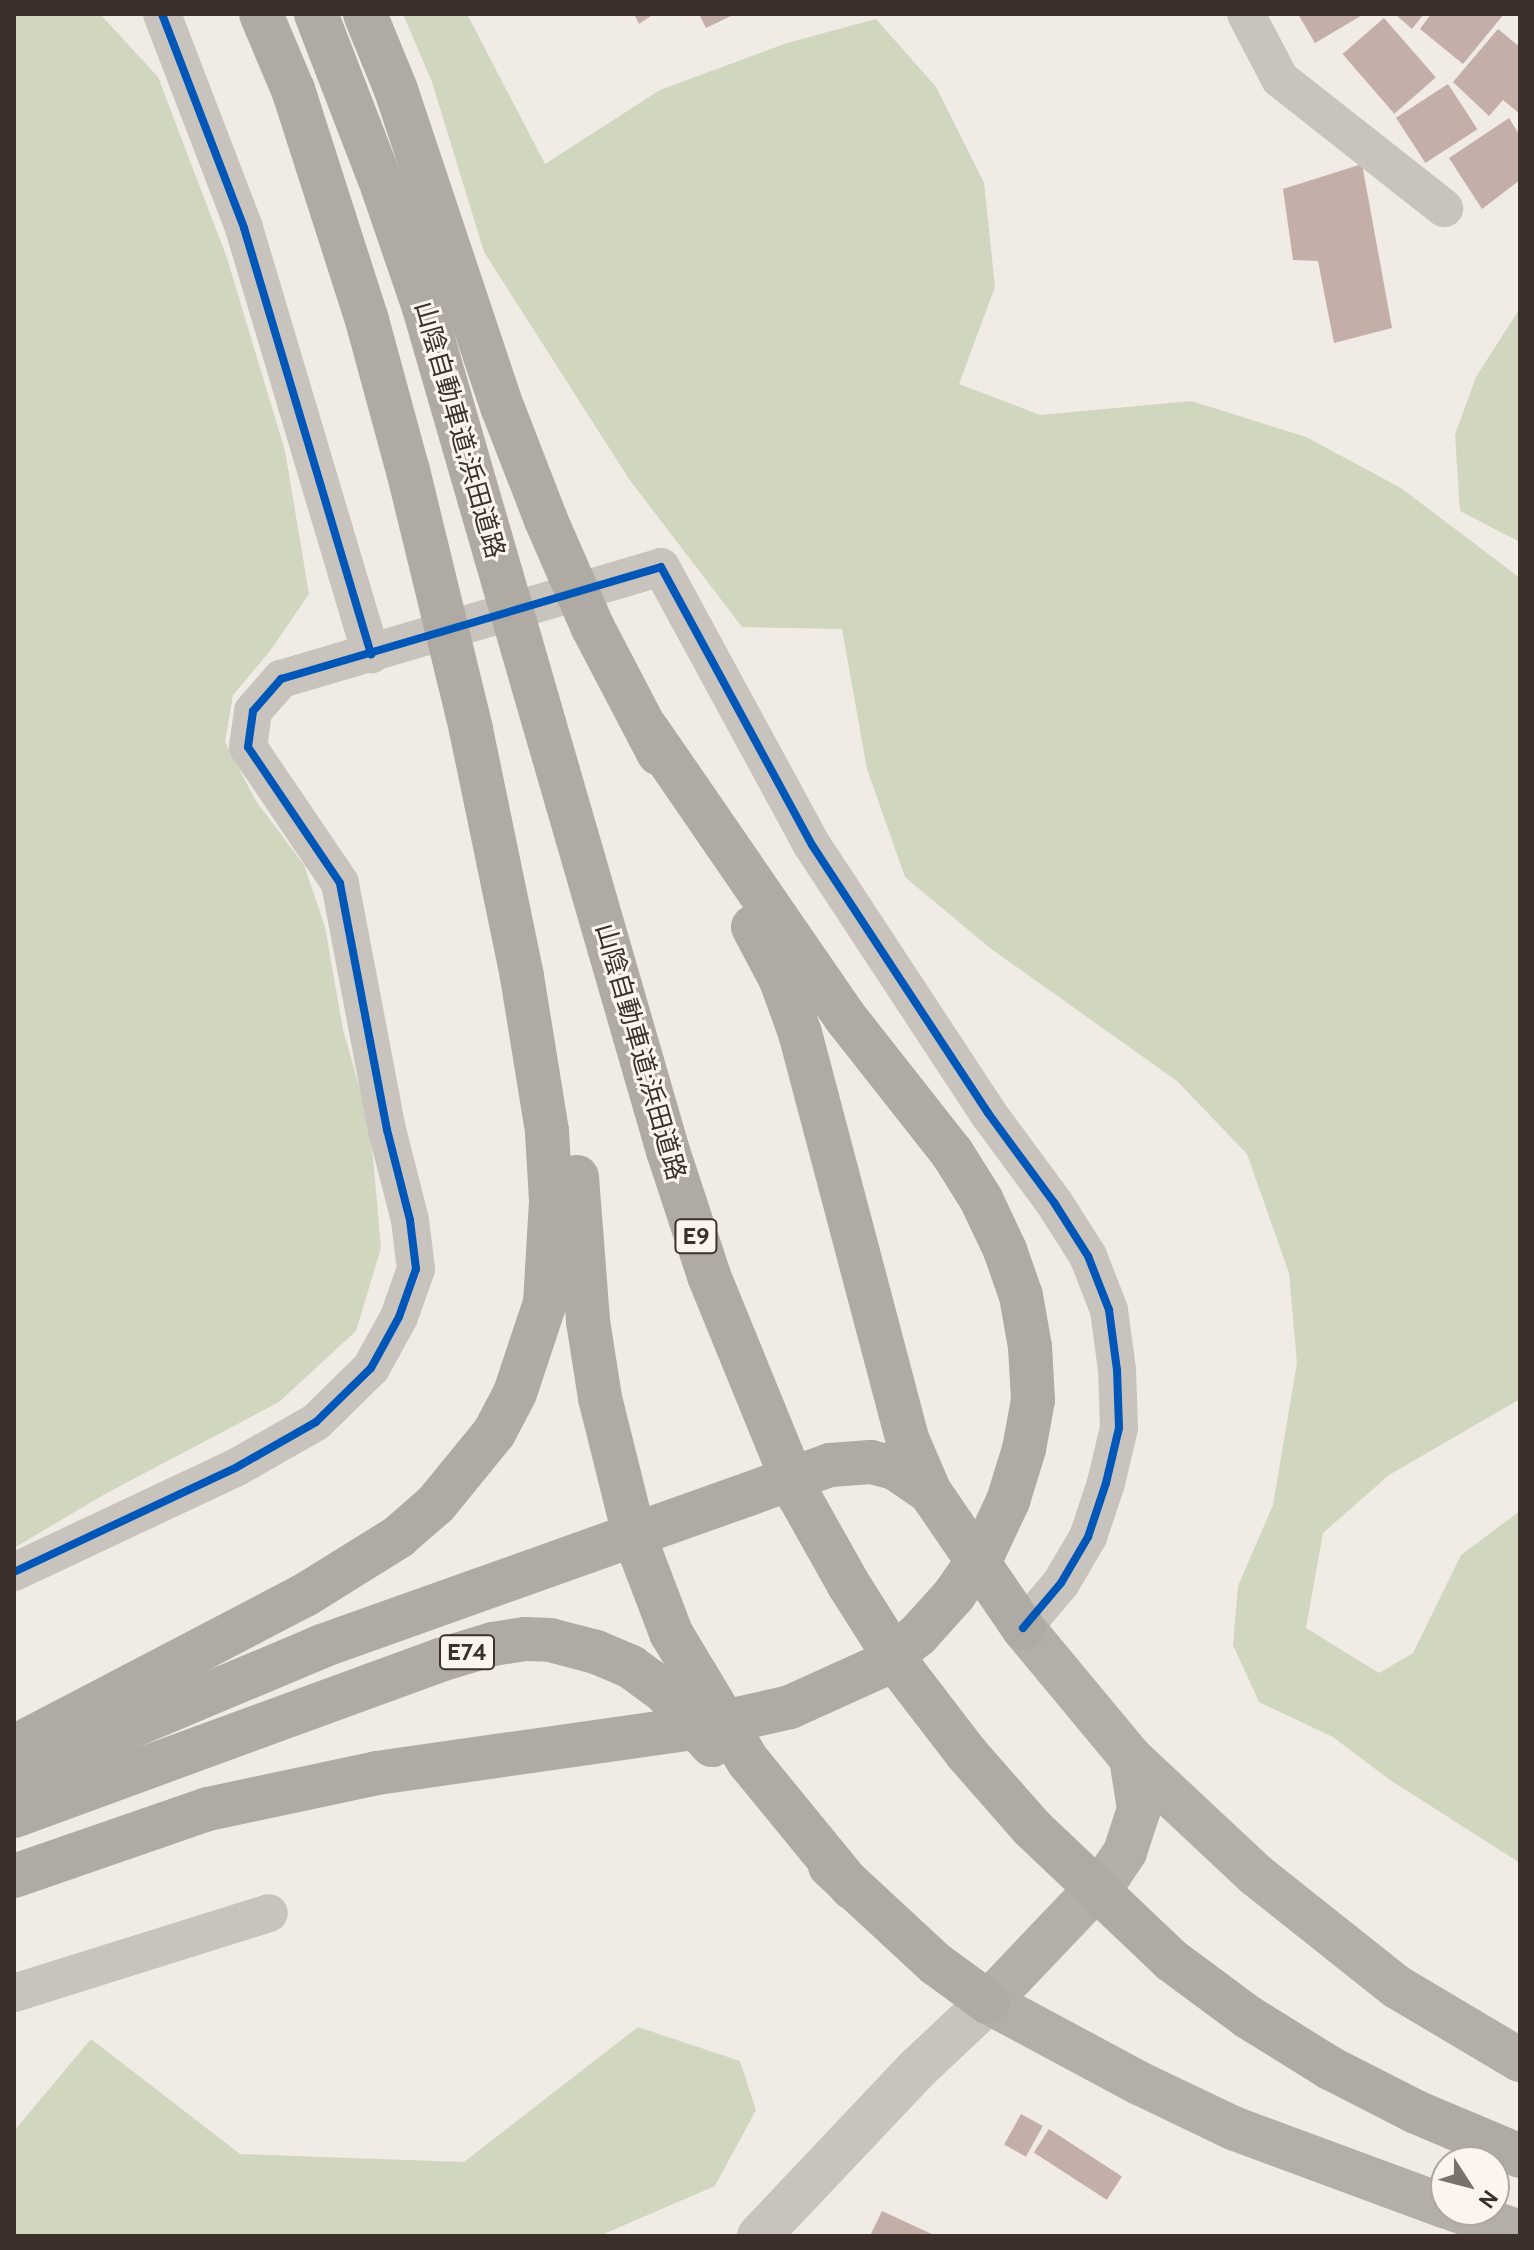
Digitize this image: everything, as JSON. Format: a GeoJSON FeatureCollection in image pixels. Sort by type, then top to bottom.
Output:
{"type":"FeatureCollection","features":[{"type":"Feature","properties":{"kind":"highway"},"geometry":{"type":"LineString","coordinates":[[261,14],[293,90],[367,320],[471,729],[556,1037],[569,1106],[592,1352],[616,1469],[651,1532],[671,1633],[705,1692],[781,1806],[852,1888],[936,1964],[988,2002],[1139,2083],[1233,2128],[1430,2201]]}},
{"type":"Feature","properties":{"kind":"highway","name":"山陰自動車道;浜田道路"},"geometry":{"type":"LineString","coordinates":[[316,14],[369,147],[424,308],[668,1151],[709,1276],[799,1496],[849,1585],[904,1672],[985,1775],[1032,1828],[1102,1898],[1171,1960],[1248,2017],[1330,2068],[1416,2112],[1520,2156]]}},
{"type":"Feature","properties":{"kind":"highway"},"geometry":{"type":"LineString","coordinates":[[365,14],[396,90],[503,409],[546,520],[592,626],[677,790],[774,966],[796,1020],[908,1441],[930,1492],[1023,1628],[1131,1758],[1256,1875],[1397,1987],[1520,2060]]}},
{"type":"Feature","properties":{"kind":"highway"},"geometry":{"type":"LineString","coordinates":[[14,1747],[305,1595],[398,1537],[436,1504],[467,1469],[494,1433],[515,1393],[545,1303],[551,1258],[550,1173],[527,1003],[471,729]]}},
{"type":"Feature","properties":{"kind":"highway"},"geometry":{"type":"LineString","coordinates":[[14,1876],[208,1809],[377,1773],[706,1726],[775,1711],[836,1689],[878,1667],[918,1635],[954,1595],[977,1561],[1008,1501],[1024,1449],[1033,1400],[1030,1347],[1021,1296],[1005,1250],[981,1199],[952,1153],[845,1017],[647,729]]}},
{"type":"Feature","properties":{"kind":"highway"},"geometry":{"type":"LineString","coordinates":[[14,1775],[322,1646],[651,1532],[830,1465],[871,1462],[895,1468],[930,1492]]}},
{"type":"Feature","properties":{"kind":"highway","name":"E74"},"geometry":{"type":"LineString","coordinates":[[14,1816],[440,1660],[493,1644],[550,1640],[617,1660],[657,1685],[751,1787],[852,1888]]}},
{"type":"Feature","properties":{"kind":"highway"},"geometry":{"type":"LineString","coordinates":[[988,2002],[1111,1873],[1125,1852],[1135,1825],[1139,1797],[1131,1758]]}},
{"type":"Feature","properties":{"kind":"street"},"geometry":{"type":"LineString","coordinates":[[162,14],[244,228],[381,651]]}},
{"type":"Feature","properties":{"kind":"street"},"geometry":{"type":"LineString","coordinates":[[1246,14],[1280,79],[1444,208]]}},
{"type":"Feature","properties":{"kind":"street"},"geometry":{"type":"LineString","coordinates":[[14,1572],[237,1467],[316,1422],[371,1368],[399,1317],[416,1269],[410,1220],[387,1130],[340,883],[248,747],[253,711],[281,679],[661,567],[812,845],[988,1113],[1055,1204],[1088,1256],[1109,1310],[1117,1370],[1119,1428],[1106,1483],[1088,1537],[1061,1583],[1023,1628]]}},
{"type":"Feature","properties":{"kind":"street"},"geometry":{"type":"LineString","coordinates":[[14,1993],[269,1913]]}},
{"type":"Feature","properties":{"kind":"street"},"geometry":{"type":"LineString","coordinates":[[759,2236],[918,2068],[988,2002]]}},
{"type":"Feature","properties":{"kind":"green space"},"geometry":{"type":"Polygon","coordinates":[[[14,14],[100,14],[158,77],[227,258],[285,451],[309,594],[270,651],[233,695],[225,742],[256,801],[304,865],[325,927],[343,1030],[370,1124],[381,1248],[356,1331],[279,1402],[105,1494],[14,1548],[14,14]]]}},
{"type":"Feature","properties":{"kind":"green space"},"geometry":{"type":"Polygon","coordinates":[[[403,14],[467,14],[545,164],[660,90],[787,43],[876,19],[936,87],[984,183],[995,287],[959,384],[1040,415],[1191,401],[1306,437],[1401,488],[1520,578],[1520,1399],[1389,1475],[1323,1533],[1306,1628],[1379,1673],[1413,1653],[1461,1555],[1520,1511],[1520,1863],[1390,1780],[1333,1737],[1259,1702],[1233,1645],[1238,1586],[1273,1505],[1297,1363],[1289,1273],[1247,1154],[1177,1081],[990,948],[905,877],[867,769],[842,629],[742,627],[629,479],[484,252],[432,82],[403,14]]]}},
{"type":"Feature","properties":{"kind":"green space"},"geometry":{"type":"Polygon","coordinates":[[[1520,308],[1520,542],[1460,511],[1455,435],[1476,377],[1520,308]]]}},
{"type":"Feature","properties":{"kind":"green space"},"geometry":{"type":"Polygon","coordinates":[[[638,2027],[740,2061],[756,2110],[715,2186],[599,2236],[14,2236],[14,2131],[91,2039],[240,2154],[464,2162],[638,2027]]]}},
{"type":"Feature","properties":{"kind":"building"},"geometry":{"type":"Polygon","coordinates":[[[634,14],[654,14],[639,24],[634,14]]]}},
{"type":"Feature","properties":{"kind":"building"},"geometry":{"type":"Polygon","coordinates":[[[699,14],[735,14],[706,28],[699,14]]]}},
{"type":"Feature","properties":{"kind":"building"},"geometry":{"type":"Polygon","coordinates":[[[1298,14],[1364,14],[1315,43],[1298,14]]]}},
{"type":"Feature","properties":{"kind":"building"},"geometry":{"type":"Polygon","coordinates":[[[1395,14],[1424,14],[1412,29],[1395,14]]]}},
{"type":"Feature","properties":{"kind":"building"},"geometry":{"type":"Polygon","coordinates":[[[1431,14],[1504,14],[1463,64],[1420,29],[1431,14]]]}},
{"type":"Feature","properties":{"kind":"building"},"geometry":{"type":"Polygon","coordinates":[[[1384,18],[1436,78],[1394,114],[1342,54],[1384,18]]]}},
{"type":"Feature","properties":{"kind":"building"},"geometry":{"type":"Polygon","coordinates":[[[1498,29],[1520,47],[1520,114],[1503,100],[1489,116],[1453,82],[1498,29]]]}},
{"type":"Feature","properties":{"kind":"building"},"geometry":{"type":"Polygon","coordinates":[[[1448,84],[1477,129],[1425,163],[1396,118],[1448,84]]]}},
{"type":"Feature","properties":{"kind":"building"},"geometry":{"type":"Polygon","coordinates":[[[1509,118],[1520,136],[1520,180],[1482,209],[1449,158],[1509,118]]]}},
{"type":"Feature","properties":{"kind":"building"},"geometry":{"type":"Polygon","coordinates":[[[1362,164],[1392,328],[1334,343],[1318,261],[1293,260],[1283,189],[1362,164]]]}},
{"type":"Feature","properties":{"kind":"building"},"geometry":{"type":"Polygon","coordinates":[[[1021,2114],[1043,2126],[1026,2157],[1004,2145],[1021,2114]]]}},
{"type":"Feature","properties":{"kind":"building"},"geometry":{"type":"Polygon","coordinates":[[[1049,2129],[1122,2176],[1107,2200],[1034,2152],[1049,2129]]]}},
{"type":"Feature","properties":{"kind":"building"},"geometry":{"type":"Polygon","coordinates":[[[882,2211],[936,2236],[870,2236],[882,2211]]]}},
{"type":"Feature","properties":{"kind":"cycle path"},"geometry":{"type":"LineString","coordinates":[[162,14],[244,228],[371,654]]}},
{"type":"Feature","properties":{"kind":"cycle path"},"geometry":{"type":"LineString","coordinates":[[14,1572],[237,1467],[316,1422],[371,1368],[399,1317],[416,1269],[410,1220],[387,1130],[340,883],[248,747],[253,711],[281,679],[661,567],[812,845],[988,1113],[1055,1204],[1088,1256],[1109,1310],[1117,1370],[1119,1428],[1106,1483],[1088,1537],[1061,1583],[1023,1628]]}}]}
